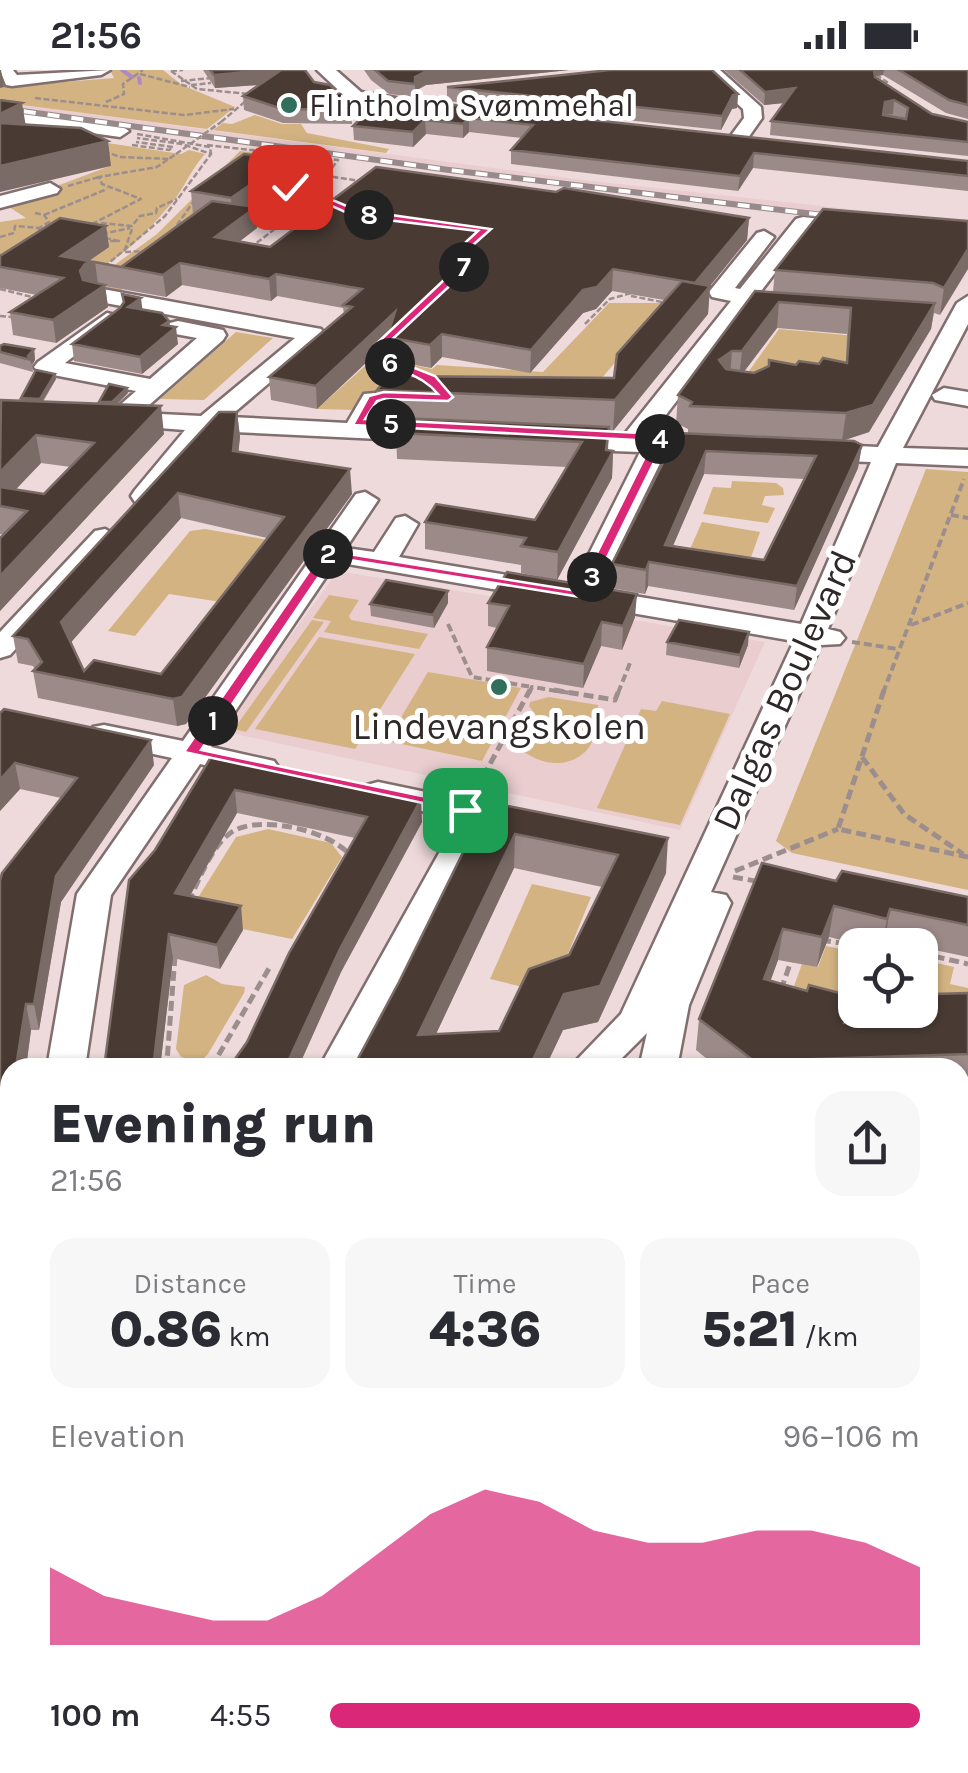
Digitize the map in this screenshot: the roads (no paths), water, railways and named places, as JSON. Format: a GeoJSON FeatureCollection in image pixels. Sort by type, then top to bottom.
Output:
{"type":"FeatureCollection","features":[{"type":"Feature","properties":{"kind":"street"},"geometry":{"type":"LineString","coordinates":[[8,75],[102,70]]}},
{"type":"Feature","properties":{"kind":"street"},"geometry":{"type":"LineString","coordinates":[[326,70],[343,90],[369,100],[435,99]]}},
{"type":"Feature","properties":{"kind":"street"},"geometry":{"type":"LineString","coordinates":[[710,70],[752,108],[754,118],[736,141]]}},
{"type":"Feature","properties":{"kind":"street"},"geometry":{"type":"LineString","coordinates":[[0,116],[120,137]]}},
{"type":"Feature","properties":{"kind":"street"},"geometry":{"type":"LineString","coordinates":[[710,138],[766,144]]}},
{"type":"Feature","properties":{"kind":"street"},"geometry":{"type":"LineString","coordinates":[[0,202],[50,189]]}},
{"type":"Feature","properties":{"kind":"street"},"geometry":{"type":"LineString","coordinates":[[582,596],[645,441],[803,224],[876,231]]}},
{"type":"Feature","properties":{"kind":"street"},"geometry":{"type":"LineString","coordinates":[[764,237],[720,292],[776,308]]}},
{"type":"Feature","properties":{"kind":"street"},"geometry":{"type":"LineString","coordinates":[[101,308],[62,355],[46,367],[154,387]]}},
{"type":"Feature","properties":{"kind":"street"},"geometry":{"type":"LineString","coordinates":[[101,308],[215,335],[126,412]]}},
{"type":"Feature","properties":{"kind":"street"},"geometry":{"type":"LineString","coordinates":[[0,649],[211,419],[312,334],[101,308]]}},
{"type":"Feature","properties":{"kind":"street","name":"Dalgas Boulevard"},"geometry":{"type":"LineString","coordinates":[[660,1058],[670,1005],[821,636],[899,451],[964,317]]}},
{"type":"Feature","properties":{"kind":"street"},"geometry":{"type":"LineString","coordinates":[[32,349],[62,355]]}},
{"type":"Feature","properties":{"kind":"street","name":"Dalgas Boulevard"},"geometry":{"type":"LineString","coordinates":[[899,451],[956,397],[968,354]]}},
{"type":"Feature","properties":{"kind":"street"},"geometry":{"type":"LineString","coordinates":[[355,427],[373,398],[448,397]]}},
{"type":"Feature","properties":{"kind":"street"},"geometry":{"type":"LineString","coordinates":[[211,419],[126,412],[94,414],[474,432]]}},
{"type":"Feature","properties":{"kind":"street"},"geometry":{"type":"LineString","coordinates":[[534,436],[742,445]]}},
{"type":"Feature","properties":{"kind":"street"},"geometry":{"type":"LineString","coordinates":[[789,447],[968,455]]}},
{"type":"Feature","properties":{"kind":"street"},"geometry":{"type":"LineString","coordinates":[[68,1058],[94,894],[365,500]]}},
{"type":"Feature","properties":{"kind":"street"},"geometry":{"type":"LineString","coordinates":[[382,562],[405,524]]}},
{"type":"Feature","properties":{"kind":"street"},"geometry":{"type":"LineString","coordinates":[[329,553],[821,636]]}},
{"type":"Feature","properties":{"kind":"street","name":"Dalgas Boulevard"},"geometry":{"type":"LineString","coordinates":[[598,1058],[636,1020],[821,636]]}},
{"type":"Feature","properties":{"kind":"street"},"geometry":{"type":"LineString","coordinates":[[76,728],[289,773]]}},
{"type":"Feature","properties":{"kind":"street"},"geometry":{"type":"LineString","coordinates":[[348,785],[550,828]]}},
{"type":"Feature","properties":{"kind":"street"},"geometry":{"type":"LineString","coordinates":[[343,1058],[471,811]]}},
{"type":"Feature","properties":{"kind":"waterway"},"geometry":{"type":"LineString","coordinates":[[122,70],[132,77]]}},
{"type":"Feature","properties":{"kind":"waterway"},"geometry":{"type":"LineString","coordinates":[[139,78],[140,83]]}},
{"type":"Feature","properties":{"kind":"railway"},"geometry":{"type":"LineString","coordinates":[[0,108],[449,170],[848,218]]}},
{"type":"Feature","properties":{"kind":"place","name":"Flintholm Svømmehal"},"geometry":{"type":"Point","coordinates":[289,105]}},
{"type":"Feature","properties":{"kind":"place","name":"Lindevangskolen"},"geometry":{"type":"Point","coordinates":[499,687]}}]}
